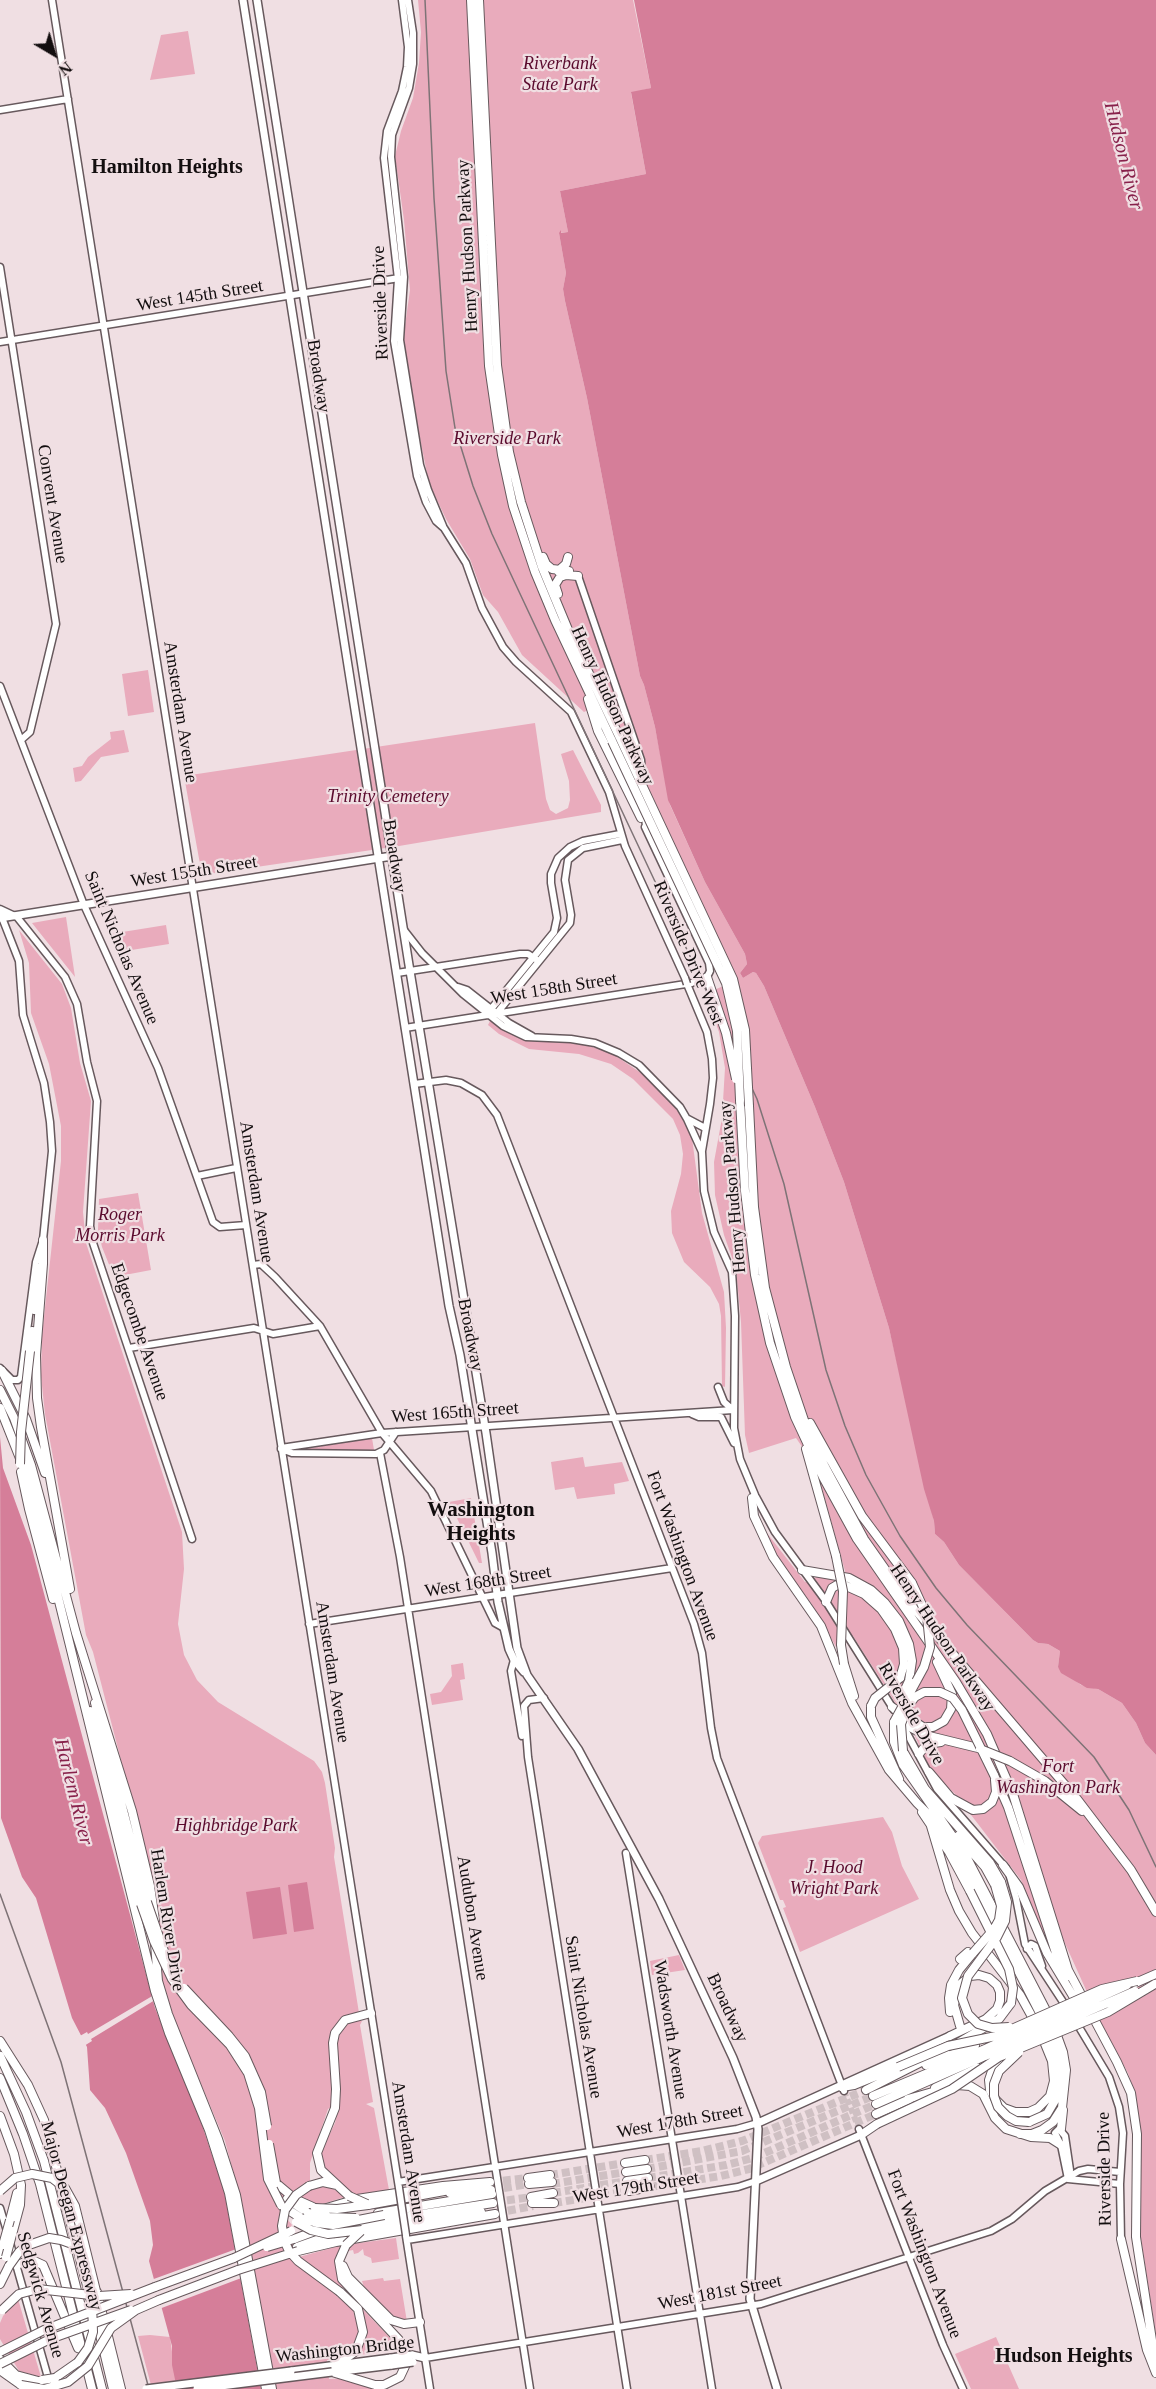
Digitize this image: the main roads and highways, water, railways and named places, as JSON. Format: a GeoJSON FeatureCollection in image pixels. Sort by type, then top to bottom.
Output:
{"type":"FeatureCollection","features":[{"type":"Feature","properties":{"kind":"highway","name":"Henry Hudson Parkway"},"geometry":{"type":"LineString","coordinates":[[471,0],[498,438],[518,523],[542,588],[584,683],[616,739],[733,979],[745,1030],[753,1190],[763,1272],[775,1328],[799,1405],[811,1438],[836,1489],[891,1579],[926,1624],[1090,1817],[1136,1877],[1156,1912]]}},
{"type":"Feature","properties":{"kind":"highway","name":"Henry Hudson Parkway"},"geometry":{"type":"LineString","coordinates":[[479,0],[493,365],[509,452],[531,535],[616,739],[726,983],[737,1031],[747,1216],[758,1293],[780,1374],[803,1433],[845,1517],[875,1567],[965,1695],[994,1747],[1013,1794],[1065,1962],[1126,2081],[1135,2114],[1137,2142],[1136,2237],[1156,2366]]}},
{"type":"Feature","properties":{"kind":"highway"},"geometry":{"type":"LineString","coordinates":[[531,535],[541,550],[546,564],[558,571],[573,572],[578,576]]}},
{"type":"Feature","properties":{"kind":"highway"},"geometry":{"type":"LineString","coordinates":[[558,571],[566,564],[568,557]]}},
{"type":"Feature","properties":{"kind":"highway"},"geometry":{"type":"LineString","coordinates":[[570,632],[555,585],[563,576],[578,576]]}},
{"type":"Feature","properties":{"kind":"highway"},"geometry":{"type":"LineString","coordinates":[[584,683],[598,731],[641,818]]}},
{"type":"Feature","properties":{"kind":"highway"},"geometry":{"type":"LineString","coordinates":[[707,977],[726,1033],[740,1100]]}},
{"type":"Feature","properties":{"kind":"highway"},"geometry":{"type":"LineString","coordinates":[[43,1240],[36,1282],[21,1432],[20,1464],[23,1484],[63,1635],[72,1655]]}},
{"type":"Feature","properties":{"kind":"highway"},"geometry":{"type":"LineString","coordinates":[[43,1240],[37,1383],[40,1420],[63,1560],[75,1611],[76,1632]]}},
{"type":"Feature","properties":{"kind":"highway"},"geometry":{"type":"LineString","coordinates":[[1,1370],[26,1419],[53,1497]]}},
{"type":"Feature","properties":{"kind":"highway","name":"Harlem River Drive"},"geometry":{"type":"LineString","coordinates":[[0,1390],[29,1457],[76,1632],[125,1786],[145,1861],[153,1902],[156,1964],[160,1988],[218,2139],[236,2195],[272,2389]]}},
{"type":"Feature","properties":{"kind":"highway"},"geometry":{"type":"LineString","coordinates":[[799,1405],[862,1516],[912,1583],[927,1616],[930,1643],[924,1667],[899,1713],[894,1742],[916,1786],[982,1863],[995,1885],[1001,1910],[998,1923],[991,1934],[960,1959]]}},
{"type":"Feature","properties":{"kind":"highway","name":"Harlem River Drive"},"geometry":{"type":"LineString","coordinates":[[0,1408],[26,1474],[160,2008],[208,2130],[229,2193],[266,2389]]}},
{"type":"Feature","properties":{"kind":"highway"},"geometry":{"type":"LineString","coordinates":[[803,1433],[836,1556],[843,1591],[841,1640],[844,1664],[859,1712],[889,1770],[951,1843],[1009,1970],[1013,1988],[1011,2003],[991,2025],[866,2090],[974,2042],[1068,2005],[1107,2000]]}},
{"type":"Feature","properties":{"kind":"highway"},"geometry":{"type":"LineString","coordinates":[[753,1495],[754,1516],[771,1553],[821,1626],[852,1703],[859,1712]]}},
{"type":"Feature","properties":{"kind":"highway"},"geometry":{"type":"LineString","coordinates":[[802,1570],[849,1578],[871,1590],[899,1621],[909,1644],[912,1661],[895,1711],[898,1723]]}},
{"type":"Feature","properties":{"kind":"highway"},"geometry":{"type":"LineString","coordinates":[[826,1602],[833,1587],[844,1585],[859,1591],[881,1609],[895,1629],[903,1648],[904,1679]]}},
{"type":"Feature","properties":{"kind":"highway"},"geometry":{"type":"LineString","coordinates":[[892,1707],[917,1725],[930,1727],[944,1721],[951,1707],[952,1694],[949,1685],[914,1622]]}},
{"type":"Feature","properties":{"kind":"highway"},"geometry":{"type":"LineString","coordinates":[[900,1783],[895,1766],[870,1717],[870,1706],[875,1698],[904,1679]]}},
{"type":"Feature","properties":{"kind":"highway"},"geometry":{"type":"LineString","coordinates":[[92,1682],[97,1714],[151,1935],[172,1979],[191,2005],[233,2049],[250,2077],[258,2103],[268,2179],[286,2200],[305,2215],[342,2218],[403,2213]]}},
{"type":"Feature","properties":{"kind":"highway"},"geometry":{"type":"LineString","coordinates":[[79,1685],[90,1710],[144,1903],[162,1947],[180,1982],[232,2039],[253,2072],[263,2102],[276,2183],[286,2200],[305,2215],[309,2229],[326,2234],[337,2234],[426,2220],[492,2197]]}},
{"type":"Feature","properties":{"kind":"highway"},"geometry":{"type":"LineString","coordinates":[[903,1751],[901,1724],[910,1703],[924,1692],[940,1692],[953,1698],[962,1710],[1008,1807],[1060,1964],[1084,2009],[1098,2026]]}},
{"type":"Feature","properties":{"kind":"highway"},"geometry":{"type":"LineString","coordinates":[[899,1713],[897,1735],[903,1751],[929,1794],[992,1867],[1001,1882],[1006,1898],[1007,1912],[1002,1929],[965,1983],[962,1998],[966,2012],[974,2021],[985,2027],[1051,2037],[1108,2012],[1156,1983]]}},
{"type":"Feature","properties":{"kind":"highway"},"geometry":{"type":"LineString","coordinates":[[898,1723],[923,1735],[978,1748],[1010,1761],[1045,1781],[1090,1817]]}},
{"type":"Feature","properties":{"kind":"highway"},"geometry":{"type":"LineString","coordinates":[[919,1754],[931,1743],[954,1742]]}},
{"type":"Feature","properties":{"kind":"highway"},"geometry":{"type":"LineString","coordinates":[[929,1772],[948,1795],[969,1809],[978,1810],[985,1808],[994,1797],[996,1789],[994,1775]]}},
{"type":"Feature","properties":{"kind":"highway"},"geometry":{"type":"LineString","coordinates":[[917,1803],[973,1889],[1033,1991],[1051,2037],[1059,2066],[1057,2097],[1047,2114],[1029,2122],[1016,2121],[1004,2113],[996,2103],[994,2088],[997,2075],[1028,2034]]}},
{"type":"Feature","properties":{"kind":"highway"},"geometry":{"type":"LineString","coordinates":[[941,1817],[970,1862],[1056,2034],[1064,2056],[1066,2075],[1061,2129]]}},
{"type":"Feature","properties":{"kind":"highway"},"geometry":{"type":"LineString","coordinates":[[931,1826],[959,1911],[970,1931],[1026,2004],[1051,2059],[1054,2077],[1050,2096],[1036,2109],[1019,2113],[1008,2110],[998,2103],[990,2090],[989,2080],[993,2068],[1002,2055],[1028,2034],[1102,1989],[1137,1981]]}},
{"type":"Feature","properties":{"kind":"highway"},"geometry":{"type":"LineString","coordinates":[[1004,1865],[1019,1887],[1052,1961],[1088,2020],[1105,2039]]}},
{"type":"Feature","properties":{"kind":"highway"},"geometry":{"type":"LineString","coordinates":[[951,2036],[986,2019],[997,2009],[1000,2001],[1000,1992],[991,1979],[981,1975],[965,1979],[959,1985],[955,1997],[954,2007],[958,2026],[950,2010],[950,1989],[970,1953]]}},
{"type":"Feature","properties":{"kind":"highway"},"geometry":{"type":"LineString","coordinates":[[984,2053],[1156,1973]]}},
{"type":"Feature","properties":{"kind":"highway"},"geometry":{"type":"LineString","coordinates":[[876,2114],[1071,2027],[1107,2000],[1156,1973]]}},
{"type":"Feature","properties":{"kind":"highway"},"geometry":{"type":"LineString","coordinates":[[974,2042],[997,2042],[1028,2034],[1107,2000],[1156,1983]]}},
{"type":"Feature","properties":{"kind":"highway"},"geometry":{"type":"LineString","coordinates":[[875,2100],[1156,1983]]}},
{"type":"Feature","properties":{"kind":"highway"},"geometry":{"type":"LineString","coordinates":[[368,2205],[349,2196],[321,2170],[317,2157],[335,2108],[333,2038],[338,2027],[345,2020],[371,2013]]}},
{"type":"Feature","properties":{"kind":"highway"},"geometry":{"type":"LineString","coordinates":[[951,2036],[992,2021],[1004,2013]]}},
{"type":"Feature","properties":{"kind":"highway"},"geometry":{"type":"LineString","coordinates":[[843,2089],[940,2049],[1028,2034]]}},
{"type":"Feature","properties":{"kind":"highway"},"geometry":{"type":"LineString","coordinates":[[860,2132],[952,2089],[1028,2034]]}},
{"type":"Feature","properties":{"kind":"highway"},"geometry":{"type":"LineString","coordinates":[[0,2041],[28,2085],[44,2120],[109,2365],[112,2389]]}},
{"type":"Feature","properties":{"kind":"highway","name":"Major Deegan Expressway"},"geometry":{"type":"LineString","coordinates":[[0,2056],[30,2120],[44,2161],[102,2389]]}},
{"type":"Feature","properties":{"kind":"highway","name":"Major Deegan Expressway"},"geometry":{"type":"LineString","coordinates":[[0,2078],[40,2184],[92,2389]]}},
{"type":"Feature","properties":{"kind":"highway"},"geometry":{"type":"LineString","coordinates":[[908,2099],[957,2085],[970,2085],[982,2094],[1000,2124],[1011,2132],[1031,2138],[1050,2138],[1061,2145]]}},
{"type":"Feature","properties":{"kind":"highway"},"geometry":{"type":"LineString","coordinates":[[1020,2134],[1032,2134],[1046,2128],[1058,2114],[1064,2100]]}},
{"type":"Feature","properties":{"kind":"highway"},"geometry":{"type":"LineString","coordinates":[[0,2116],[16,2161],[21,2195],[13,2231],[3,2255]]}},
{"type":"Feature","properties":{"kind":"highway"},"geometry":{"type":"LineString","coordinates":[[0,2275],[3,2245],[18,2187],[16,2161]]}},
{"type":"Feature","properties":{"kind":"highway"},"geometry":{"type":"LineString","coordinates":[[625,2168],[646,2164]]}},
{"type":"Feature","properties":{"kind":"highway"},"geometry":{"type":"LineString","coordinates":[[0,2191],[15,2178],[32,2174],[50,2177],[63,2186],[75,2206],[121,2389]]}},
{"type":"Feature","properties":{"kind":"highway"},"geometry":{"type":"LineString","coordinates":[[627,2181],[648,2178]]}},
{"type":"Feature","properties":{"kind":"highway"},"geometry":{"type":"LineString","coordinates":[[529,2184],[551,2181]]}},
{"type":"Feature","properties":{"kind":"highway"},"geometry":{"type":"LineString","coordinates":[[338,2186],[326,2182],[309,2186],[294,2196],[285,2210],[282,2226],[283,2238],[289,2251],[298,2261],[340,2292],[358,2309],[363,2328],[357,2349],[333,2367],[375,2385],[386,2385],[401,2376],[407,2361],[405,2350],[397,2338],[343,2281],[339,2267],[344,2248],[362,2230]]}},
{"type":"Feature","properties":{"kind":"highway"},"geometry":{"type":"LineString","coordinates":[[295,2242],[319,2211],[343,2202],[451,2185],[492,2197]]}},
{"type":"Feature","properties":{"kind":"highway"},"geometry":{"type":"LineString","coordinates":[[629,2191],[650,2187]]}},
{"type":"Feature","properties":{"kind":"highway"},"geometry":{"type":"LineString","coordinates":[[553,2193],[532,2202],[554,2203]]}},
{"type":"Feature","properties":{"kind":"highway"},"geometry":{"type":"LineString","coordinates":[[305,2215],[430,2194],[492,2197]]}},
{"type":"Feature","properties":{"kind":"highway"},"geometry":{"type":"LineString","coordinates":[[0,2364],[50,2339],[238,2270],[295,2242],[365,2215],[492,2197]]}},
{"type":"Feature","properties":{"kind":"highway"},"geometry":{"type":"LineString","coordinates":[[0,2352],[45,2330],[234,2258],[295,2242],[336,2242],[492,2197]]}},
{"type":"Feature","properties":{"kind":"highway"},"geometry":{"type":"LineString","coordinates":[[0,2284],[19,2252],[28,2244],[46,2238],[61,2240],[74,2246],[85,2257],[96,2291]]}},
{"type":"Feature","properties":{"kind":"highway"},"geometry":{"type":"LineString","coordinates":[[1121,2239],[1147,2350],[1156,2373]]}},
{"type":"Feature","properties":{"kind":"highway"},"geometry":{"type":"LineString","coordinates":[[344,2248],[342,2264],[346,2274],[387,2317],[400,2324],[420,2322]]}},
{"type":"Feature","properties":{"kind":"highway"},"geometry":{"type":"LineString","coordinates":[[13,2265],[35,2260],[44,2267],[90,2378]]}},
{"type":"Feature","properties":{"kind":"highway"},"geometry":{"type":"LineString","coordinates":[[1,2311],[16,2296],[34,2289],[51,2289],[102,2297],[155,2288]]}},
{"type":"Feature","properties":{"kind":"highway"},"geometry":{"type":"LineString","coordinates":[[0,2370],[21,2385],[44,2389],[68,2382],[90,2362],[111,2328],[136,2310],[159,2300]]}},
{"type":"Feature","properties":{"kind":"highway"},"geometry":{"type":"LineString","coordinates":[[42,2381],[65,2373],[86,2353],[94,2329],[92,2302]]}},
{"type":"Feature","properties":{"kind":"highway"},"geometry":{"type":"LineString","coordinates":[[0,2359],[14,2373],[58,2388]]}},
{"type":"Feature","properties":{"kind":"main road","name":"Amsterdam Avenue"},"geometry":{"type":"LineString","coordinates":[[52,0],[430,2389]]}},
{"type":"Feature","properties":{"kind":"main road","name":"Broadway"},"geometry":{"type":"LineString","coordinates":[[243,0],[449,1306],[460,1355],[496,1595],[514,1660],[544,1698],[578,1749],[659,1899],[734,2058],[758,2123],[750,2299],[777,2389]]}},
{"type":"Feature","properties":{"kind":"main road","name":"Broadway"},"geometry":{"type":"LineString","coordinates":[[257,0],[410,972],[484,1425],[517,1647],[527,1675]]}},
{"type":"Feature","properties":{"kind":"main road","name":"Riverside Drive"},"geometry":{"type":"LineString","coordinates":[[401,278],[384,147],[389,123],[402,91],[407,67],[408,47],[402,0]]}},
{"type":"Feature","properties":{"kind":"main road","name":"Riverside Drive"},"geometry":{"type":"LineString","coordinates":[[408,0],[413,33],[413,64],[409,88],[392,135],[390,163],[401,278],[400,340],[425,482],[444,528],[466,563],[482,608],[503,647],[516,662],[571,712],[600,771],[612,802],[621,837]]}},
{"type":"Feature","properties":{"kind":"main road"},"geometry":{"type":"LineString","coordinates":[[0,110],[68,99]]}},
{"type":"Feature","properties":{"kind":"main road","name":"Convent Avenue"},"geometry":{"type":"LineString","coordinates":[[0,267],[56,621],[30,732],[21,740]]}},
{"type":"Feature","properties":{"kind":"main road","name":"West 145th Street"},"geometry":{"type":"LineString","coordinates":[[0,342],[401,278]]}},
{"type":"Feature","properties":{"kind":"main road"},"geometry":{"type":"LineString","coordinates":[[578,576],[643,769],[646,828]]}},
{"type":"Feature","properties":{"kind":"main road","name":"Saint Nicholas Avenue"},"geometry":{"type":"LineString","coordinates":[[0,686],[84,905],[158,1068],[213,1222],[220,1227],[246,1224]]}},
{"type":"Feature","properties":{"kind":"main road"},"geometry":{"type":"LineString","coordinates":[[637,749],[641,818],[709,963],[710,971],[707,977]]}},
{"type":"Feature","properties":{"kind":"main road"},"geometry":{"type":"LineString","coordinates":[[536,960],[554,932],[556,918],[551,883],[554,866],[562,853],[578,843],[621,837]]}},
{"type":"Feature","properties":{"kind":"main road","name":"Riverside Drive West"},"geometry":{"type":"LineString","coordinates":[[621,837],[707,1032],[713,1078],[702,1152]]}},
{"type":"Feature","properties":{"kind":"main road"},"geometry":{"type":"LineString","coordinates":[[491,1012],[570,923],[565,880],[566,864],[573,854],[598,841]]}},
{"type":"Feature","properties":{"kind":"main road","name":"West 155th Street"},"geometry":{"type":"LineString","coordinates":[[1,918],[393,856]]}},
{"type":"Feature","properties":{"kind":"main road"},"geometry":{"type":"LineString","coordinates":[[551,883],[558,879],[565,880]]}},
{"type":"Feature","properties":{"kind":"main road"},"geometry":{"type":"LineString","coordinates":[[0,909],[1,918],[19,961],[23,1015],[41,1071],[50,1115],[51,1164],[43,1240],[36,1262],[21,1377],[18,1380],[12,1380],[1,1370]]}},
{"type":"Feature","properties":{"kind":"main road","name":"Edgecombe Avenue"},"geometry":{"type":"LineString","coordinates":[[0,909],[15,915],[65,977],[77,1004],[88,1067],[97,1101],[90,1226],[93,1243],[192,1539]]}},
{"type":"Feature","properties":{"kind":"main road"},"geometry":{"type":"LineString","coordinates":[[556,918],[564,919],[570,915]]}},
{"type":"Feature","properties":{"kind":"main road","name":"Riverside Drive"},"geometry":{"type":"LineString","coordinates":[[404,930],[422,953],[464,994],[491,1012],[517,1034],[535,1038],[587,1042],[619,1053],[645,1071],[680,1107],[687,1119],[702,1152],[704,1191],[714,1232],[732,1272],[735,1316],[733,1410],[738,1451],[753,1495],[775,1532],[826,1602],[892,1707],[898,1723],[919,1754],[941,1794],[1004,1865],[1015,1891],[1027,1949],[1046,1975],[1104,2068],[1115,2091],[1122,2126],[1121,2239]]}},
{"type":"Feature","properties":{"kind":"main road"},"geometry":{"type":"LineString","coordinates":[[397,973],[520,954],[528,954],[536,960]]}},
{"type":"Feature","properties":{"kind":"main road","name":"West 158th Street"},"geometry":{"type":"LineString","coordinates":[[405,1028],[491,1012],[695,982],[707,977]]}},
{"type":"Feature","properties":{"kind":"main road","name":"Fort Washington Avenue"},"geometry":{"type":"LineString","coordinates":[[414,1084],[446,1080],[461,1083],[476,1090],[493,1108],[700,1642],[711,1728],[719,1763],[843,2089]]}},
{"type":"Feature","properties":{"kind":"main road","name":"Riverside Drive"},"geometry":{"type":"LineString","coordinates":[[687,1119],[705,1128]]}},
{"type":"Feature","properties":{"kind":"main road"},"geometry":{"type":"LineString","coordinates":[[197,1176],[236,1168]]}},
{"type":"Feature","properties":{"kind":"main road"},"geometry":{"type":"LineString","coordinates":[[253,1265],[261,1264],[320,1326],[382,1433],[434,1497],[495,1623],[504,1628]]}},
{"type":"Feature","properties":{"kind":"main road"},"geometry":{"type":"LineString","coordinates":[[129,1348],[254,1328],[273,1334],[320,1326]]}},
{"type":"Feature","properties":{"kind":"main road"},"geometry":{"type":"LineString","coordinates":[[718,1387],[724,1402],[733,1410]]}},
{"type":"Feature","properties":{"kind":"main road","name":"West 165th Street"},"geometry":{"type":"LineString","coordinates":[[281,1448],[382,1433],[733,1410]]}},
{"type":"Feature","properties":{"kind":"main road"},"geometry":{"type":"LineString","coordinates":[[689,1413],[699,1417],[721,1417],[738,1451]]}},
{"type":"Feature","properties":{"kind":"main road"},"geometry":{"type":"LineString","coordinates":[[281,1448],[292,1454],[380,1453],[396,1432]]}},
{"type":"Feature","properties":{"kind":"main road","name":"Audubon Avenue"},"geometry":{"type":"LineString","coordinates":[[380,1453],[391,1503],[530,2389]]}},
{"type":"Feature","properties":{"kind":"main road"},"geometry":{"type":"LineString","coordinates":[[490,1545],[502,1545]]}},
{"type":"Feature","properties":{"kind":"main road","name":"West 168th Street"},"geometry":{"type":"LineString","coordinates":[[309,1624],[672,1568]]}},
{"type":"Feature","properties":{"kind":"main road","name":"Saint Nicholas Avenue"},"geometry":{"type":"LineString","coordinates":[[514,1660],[511,1671],[520,1728],[528,1756]]}},
{"type":"Feature","properties":{"kind":"main road","name":"Saint Nicholas Avenue"},"geometry":{"type":"LineString","coordinates":[[544,1698],[529,1700],[524,1707],[528,1756],[627,2389]]}},
{"type":"Feature","properties":{"kind":"main road","name":"Wadsworth Avenue"},"geometry":{"type":"LineString","coordinates":[[626,1854],[712,2389]]}},
{"type":"Feature","properties":{"kind":"main road","name":"West 178th Street"},"geometry":{"type":"LineString","coordinates":[[398,2185],[758,2123],[843,2089],[850,2080],[951,2036]]}},
{"type":"Feature","properties":{"kind":"main road"},"geometry":{"type":"LineString","coordinates":[[1061,2129],[1065,2136],[1070,2167],[1068,2178],[1061,2145],[1055,2132],[1061,2129]]}},
{"type":"Feature","properties":{"kind":"main road","name":"Fort Washington Avenue"},"geometry":{"type":"LineString","coordinates":[[860,2132],[943,2345],[963,2389]]}},
{"type":"Feature","properties":{"kind":"main road","name":"West 179th Street"},"geometry":{"type":"LineString","coordinates":[[407,2237],[505,2224],[742,2186],[860,2132]]}},
{"type":"Feature","properties":{"kind":"main road","name":"West 181st Street"},"geometry":{"type":"LineString","coordinates":[[426,2358],[752,2306],[999,2227],[1048,2189],[1084,2169],[1120,2172]]}},
{"type":"Feature","properties":{"kind":"main road"},"geometry":{"type":"LineString","coordinates":[[1068,2178],[1120,2184]]}},
{"type":"Feature","properties":{"kind":"main road","name":"Sedgwick Avenue"},"geometry":{"type":"LineString","coordinates":[[0,2208],[13,2265],[58,2388]]}},
{"type":"Feature","properties":{"kind":"main road","name":"Washington Bridge"},"geometry":{"type":"LineString","coordinates":[[146,2389],[426,2358]]}},
{"type":"Feature","properties":{"kind":"main road","name":"Washington Bridge"},"geometry":{"type":"LineString","coordinates":[[197,2389],[333,2367]]}},
{"type":"Feature","properties":{"kind":"water","name":"Hudson River"},"geometry":{"type":"Polygon","coordinates":[[[634,0],[1156,0],[1156,1755],[1145,1743],[1136,1723],[1122,1703],[1098,1689],[1087,1688],[1061,1673],[1058,1667],[1060,1651],[1048,1644],[1033,1640],[959,1565],[944,1542],[935,1534],[934,1521],[924,1489],[889,1328],[844,1182],[764,986],[756,973],[753,972],[743,978],[740,973],[747,964],[745,954],[705,882],[668,800],[655,727],[640,676],[587,398],[565,301],[563,289],[566,273],[559,233],[561,230],[561,233],[568,232],[560,191],[646,174],[631,92],[651,88],[634,0]]]}},
{"type":"Feature","properties":{"kind":"water","name":"Harlem River"},"geometry":{"type":"Polygon","coordinates":[[[0,1437],[3,1468],[31,1545],[155,2008],[202,2125],[224,2191],[261,2389],[177,2389],[172,2365],[172,2346],[149,2261],[153,2245],[150,2221],[126,2153],[105,2108],[90,2090],[87,2047],[72,2018],[36,1898],[22,1877],[1,1818],[0,1437]]]}},
{"type":"Feature","properties":{"kind":"water"},"geometry":{"type":"Polygon","coordinates":[[[307,1882],[314,1929],[294,1932],[288,1885],[307,1882]]]}},
{"type":"Feature","properties":{"kind":"water"},"geometry":{"type":"Polygon","coordinates":[[[280,1887],[287,1934],[253,1939],[246,1892],[280,1887]]]}},
{"type":"Feature","properties":{"kind":"tunnel"},"geometry":{"type":"LineString","coordinates":[[645,2160],[702,2151],[742,2141],[866,2090]]}},
{"type":"Feature","properties":{"kind":"tunnel"},"geometry":{"type":"LineString","coordinates":[[844,2091],[859,2129]]}},
{"type":"Feature","properties":{"kind":"tunnel"},"geometry":{"type":"LineString","coordinates":[[647,2169],[742,2151],[873,2096]]}},
{"type":"Feature","properties":{"kind":"tunnel"},"geometry":{"type":"LineString","coordinates":[[648,2178],[726,2165],[753,2158],[876,2104]]}},
{"type":"Feature","properties":{"kind":"tunnel"},"geometry":{"type":"LineString","coordinates":[[650,2187],[721,2176],[749,2169],[876,2114]]}},
{"type":"Feature","properties":{"kind":"tunnel"},"geometry":{"type":"LineString","coordinates":[[550,2175],[625,2163]]}},
{"type":"Feature","properties":{"kind":"tunnel"},"geometry":{"type":"LineString","coordinates":[[552,2184],[626,2172]]}},
{"type":"Feature","properties":{"kind":"tunnel"},"geometry":{"type":"LineString","coordinates":[[491,2182],[528,2178]]}},
{"type":"Feature","properties":{"kind":"tunnel"},"geometry":{"type":"LineString","coordinates":[[553,2193],[627,2181]]}},
{"type":"Feature","properties":{"kind":"tunnel"},"geometry":{"type":"LineString","coordinates":[[492,2190],[529,2184]]}},
{"type":"Feature","properties":{"kind":"tunnel"},"geometry":{"type":"LineString","coordinates":[[554,2203],[629,2191]]}},
{"type":"Feature","properties":{"kind":"tunnel"},"geometry":{"type":"LineString","coordinates":[[495,2202],[531,2197]]}},
{"type":"Feature","properties":{"kind":"tunnel"},"geometry":{"type":"LineString","coordinates":[[496,2213],[533,2206]]}},
{"type":"Feature","properties":{"kind":"railway"},"geometry":{"type":"LineString","coordinates":[[425,0],[434,198],[446,371],[455,428],[473,486],[492,534],[757,1099],[784,1184],[826,1370],[845,1426],[866,1475],[900,1536],[936,1588],[967,1625],[1094,1757],[1129,1810],[1156,1867]]}},
{"type":"Feature","properties":{"kind":"railway"},"geometry":{"type":"LineString","coordinates":[[0,1894],[61,2062],[149,2389]]}},
{"type":"Feature","properties":{"kind":"district","name":"Hamilton Heights"},"geometry":{"type":"Point","coordinates":[167,168]}},
{"type":"Feature","properties":{"kind":"district","name":"Washington Heights"},"geometry":{"type":"Point","coordinates":[481,1523]}},
{"type":"Feature","properties":{"kind":"district","name":"Hudson Heights"},"geometry":{"type":"Point","coordinates":[1064,2357]}},
{"type":"Feature","properties":{"kind":"park label","name":"Riverbank State Park"},"geometry":{"type":"Point","coordinates":[560,74]}},
{"type":"Feature","properties":{"kind":"park label","name":"Riverside Park"},"geometry":{"type":"Point","coordinates":[507,439]}},
{"type":"Feature","properties":{"kind":"park label","name":"Trinity Cemetery"},"geometry":{"type":"Point","coordinates":[388,797]}},
{"type":"Feature","properties":{"kind":"park label","name":"Roger Morris Park"},"geometry":{"type":"Point","coordinates":[120,1225]}},
{"type":"Feature","properties":{"kind":"park label","name":"Fort Washington Park"},"geometry":{"type":"Point","coordinates":[1058,1777]}},
{"type":"Feature","properties":{"kind":"park label","name":"Highbridge Park"},"geometry":{"type":"Point","coordinates":[236,1826]}},
{"type":"Feature","properties":{"kind":"park label","name":"J. Hood Wright Park"},"geometry":{"type":"Point","coordinates":[834,1878]}}]}
